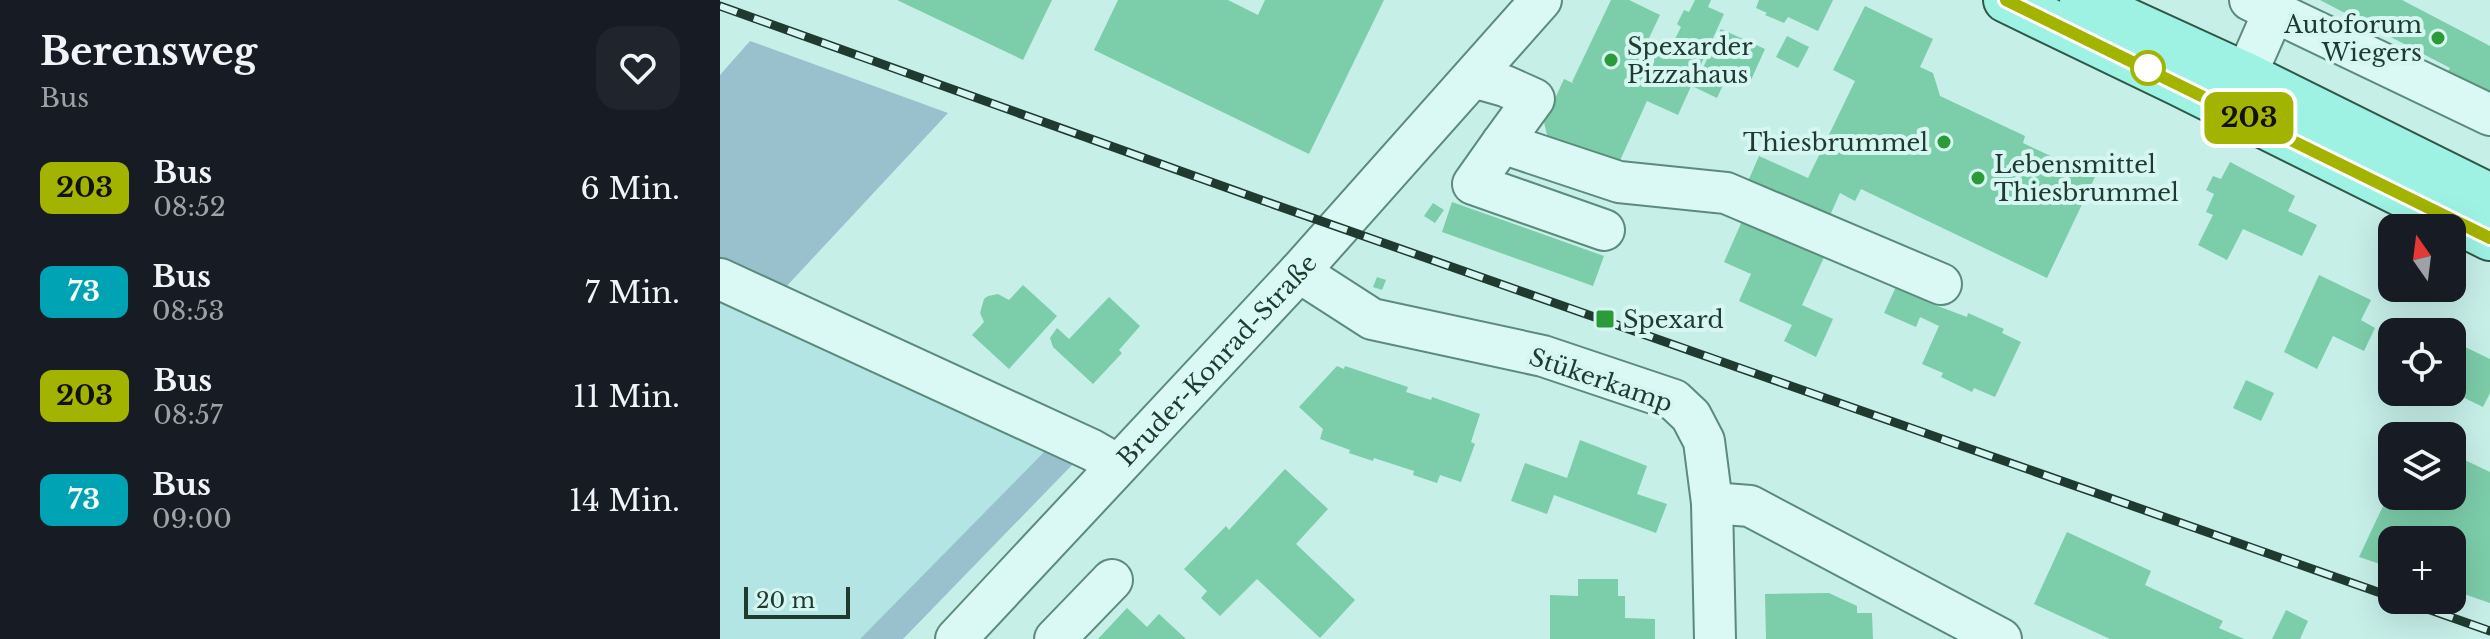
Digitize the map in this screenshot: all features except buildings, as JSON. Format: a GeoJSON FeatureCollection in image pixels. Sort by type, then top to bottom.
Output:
{"type":"FeatureCollection","features":[{"type":"Feature","properties":{"kind":"main road"},"geometry":{"type":"LineString","coordinates":[[2006,0],[2089,11],[2246,75],[2490,196]]}},
{"type":"Feature","properties":{"kind":"main road"},"geometry":{"type":"LineString","coordinates":[[2089,11],[2490,238]]}},
{"type":"Feature","properties":{"kind":"street","name":"Bruder-Konrad-Straße"},"geometry":{"type":"LineString","coordinates":[[1473,77],[1509,0]]}},
{"type":"Feature","properties":{"kind":"street","name":"Bruder-Konrad-Straße"},"geometry":{"type":"LineString","coordinates":[[956,639],[1299,272],[1541,0]]}},
{"type":"Feature","properties":{"kind":"street"},"geometry":{"type":"LineString","coordinates":[[2246,75],[2262,6],[2490,115]]}},
{"type":"Feature","properties":{"kind":"street"},"geometry":{"type":"LineString","coordinates":[[1473,77],[1534,99],[1473,184],[1604,230]]}},
{"type":"Feature","properties":{"kind":"street"},"geometry":{"type":"LineString","coordinates":[[1502,143],[1619,182],[1726,193],[1941,284]]}},
{"type":"Feature","properties":{"kind":"street","name":"Stükerkamp"},"geometry":{"type":"LineString","coordinates":[[1299,272],[1372,319],[1543,356],[1674,400],[1691,416],[1704,441],[1712,503],[1715,639]]}},
{"type":"Feature","properties":{"kind":"street"},"geometry":{"type":"LineString","coordinates":[[720,279],[1092,450],[1118,465]]}},
{"type":"Feature","properties":{"kind":"street"},"geometry":{"type":"LineString","coordinates":[[1712,503],[1750,506],[2001,639]]}},
{"type":"Feature","properties":{"kind":"street"},"geometry":{"type":"LineString","coordinates":[[1055,639],[1112,580]]}},
{"type":"Feature","properties":{"kind":"shaded area"},"geometry":{"type":"Polygon","coordinates":[[[750,41],[948,113],[784,289],[720,258],[720,75],[750,41]]]}},
{"type":"Feature","properties":{"kind":"shaded area"},"geometry":{"type":"Polygon","coordinates":[[[720,297],[1046,450],[860,639],[720,639],[720,297]]]}},
{"type":"Feature","properties":{"kind":"shaded area"},"geometry":{"type":"Polygon","coordinates":[[[1046,450],[1073,464],[903,639],[860,639],[1046,450]]]}},
{"type":"Feature","properties":{"kind":"railway"},"geometry":{"type":"LineString","coordinates":[[720,6],[1264,201],[2378,592]]}},
{"type":"Feature","properties":{"kind":"railway"},"geometry":{"type":"LineString","coordinates":[[2442,614],[2490,631]]}},
{"type":"Feature","properties":{"kind":"bus line","name":"203"},"geometry":{"type":"LineString","coordinates":[[2006,0],[2490,238]]}},
{"type":"Feature","properties":{"kind":"place","name":"Autoforum Wiegers"},"geometry":{"type":"Point","coordinates":[2438,38]}},
{"type":"Feature","properties":{"kind":"place","name":"Spexarder Pizzahaus"},"geometry":{"type":"Point","coordinates":[1611,60]}},
{"type":"Feature","properties":{"kind":"place","name":"Thiesbrummel"},"geometry":{"type":"Point","coordinates":[1944,142]}},
{"type":"Feature","properties":{"kind":"place","name":"Lebensmittel Thiesbrummel"},"geometry":{"type":"Point","coordinates":[1978,178]}},
{"type":"Feature","properties":{"kind":"place","name":"Spexard"},"geometry":{"type":"Point","coordinates":[1605,319]}}]}
